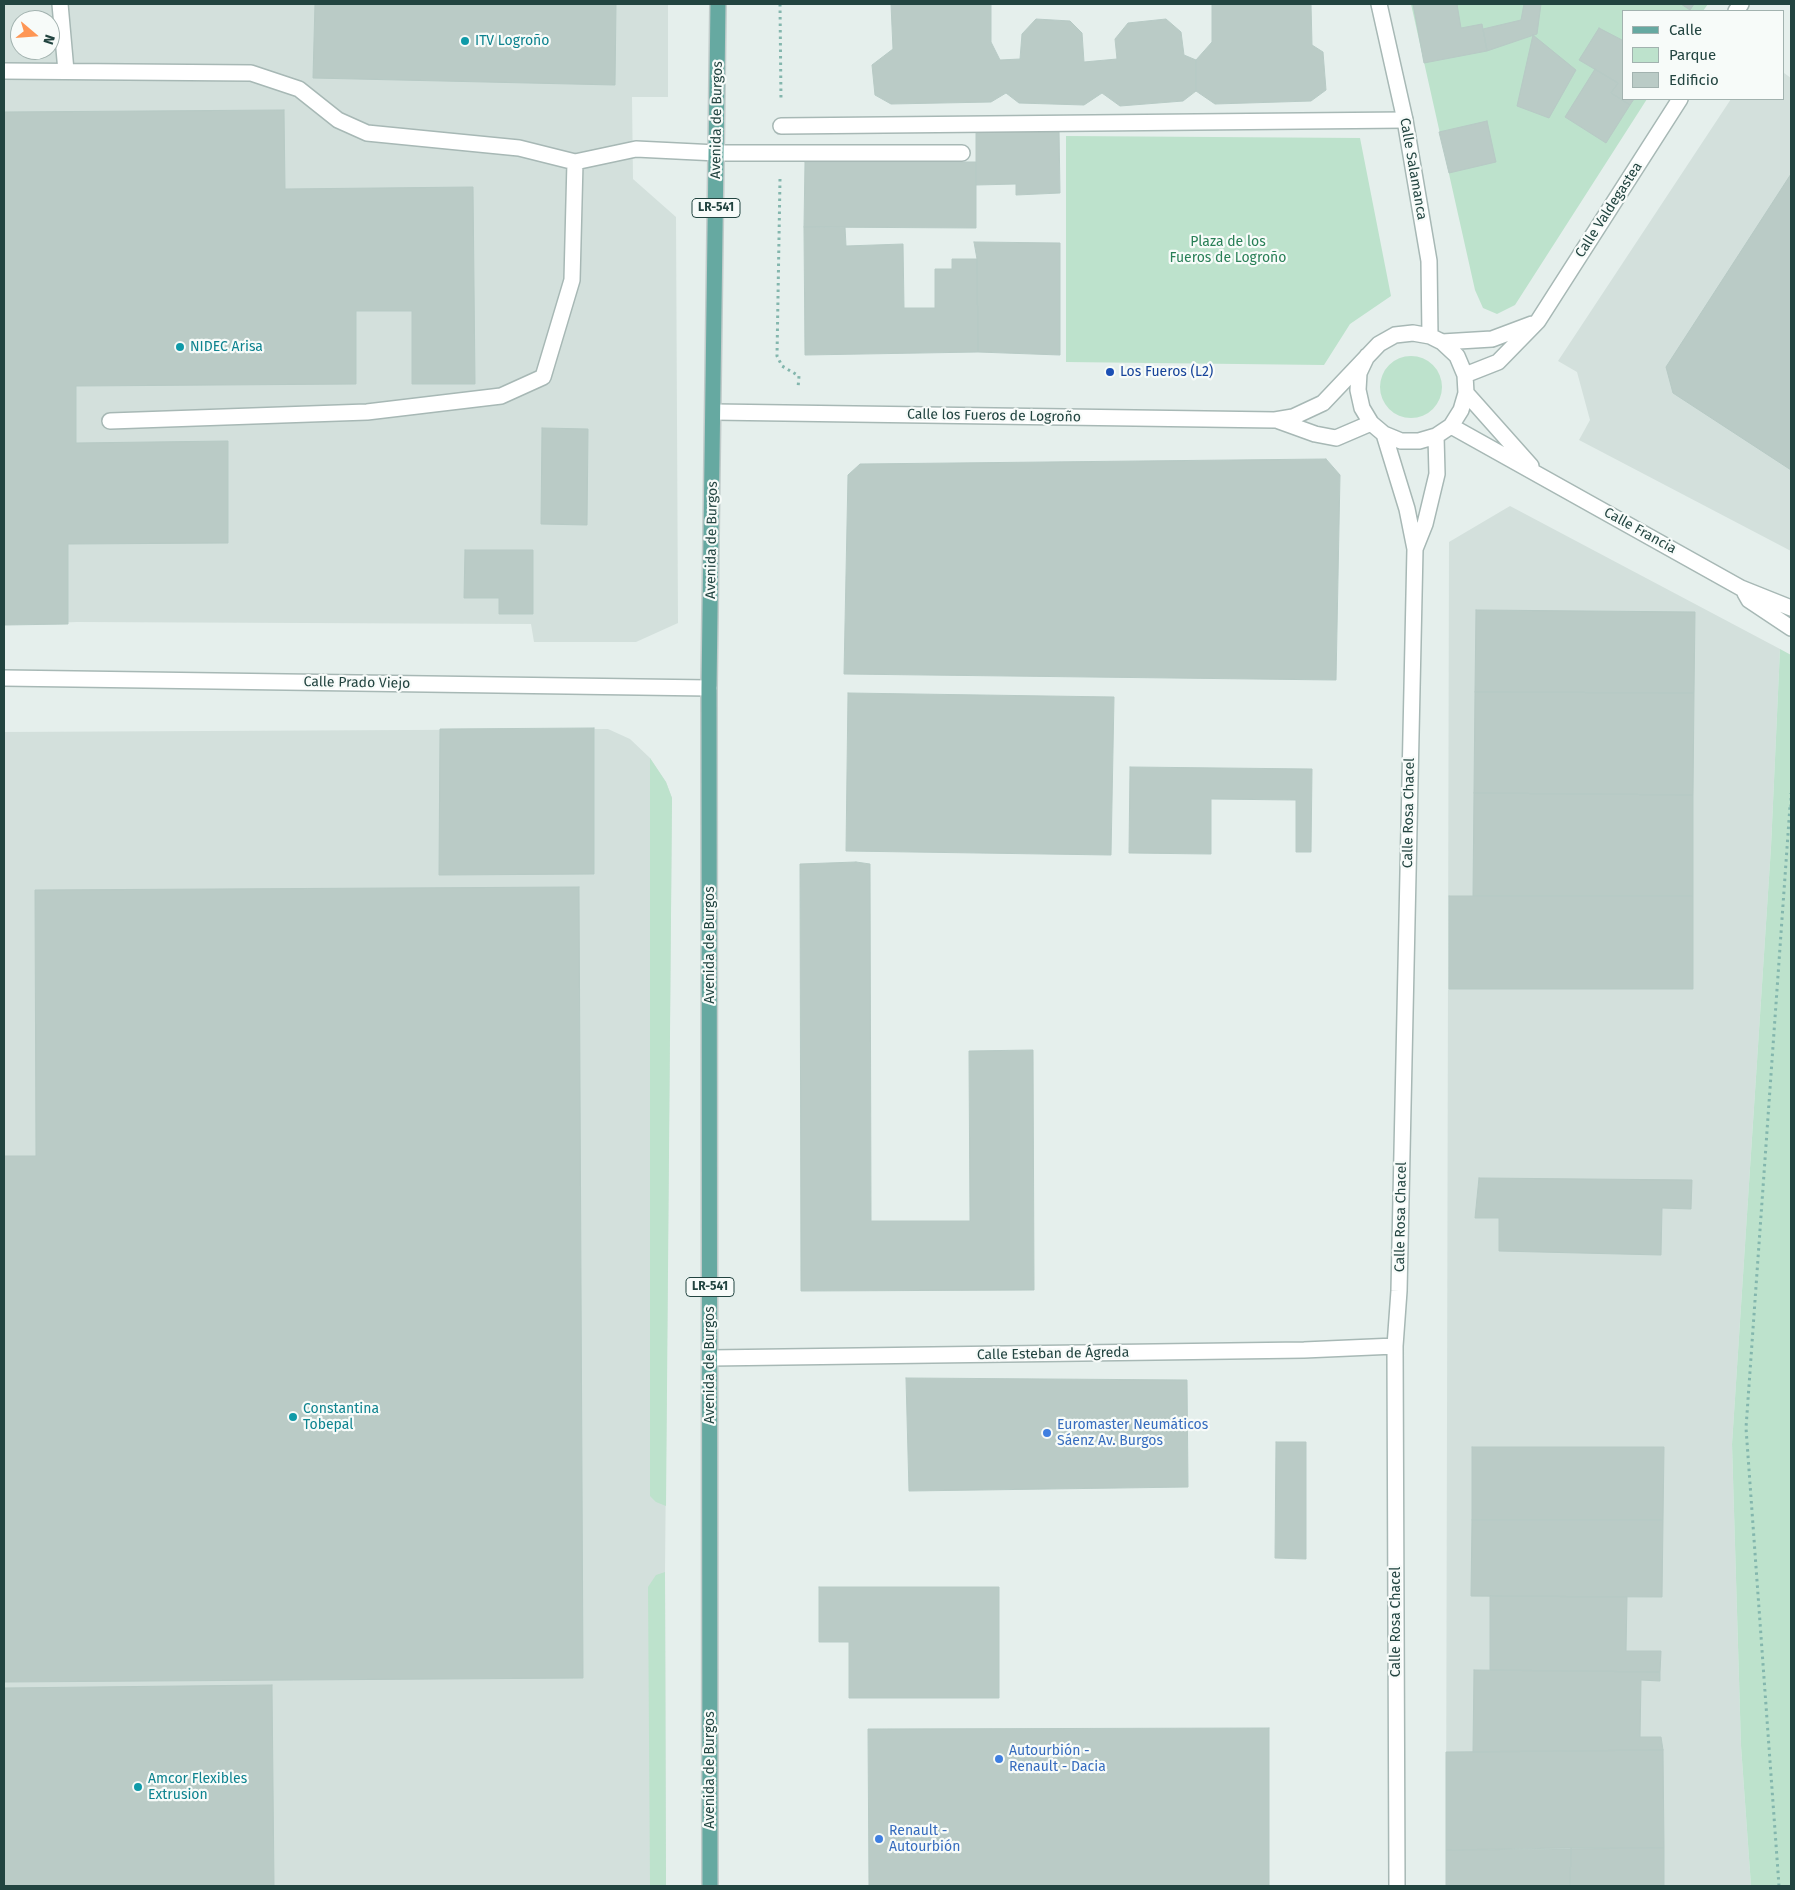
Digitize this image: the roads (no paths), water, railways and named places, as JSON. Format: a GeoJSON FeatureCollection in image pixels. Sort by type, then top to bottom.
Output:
{"type":"FeatureCollection","features":[{"type":"Feature","properties":{"kind":"main road","name":"Avenida de Burgos"},"geometry":{"type":"LineString","coordinates":[[710,1886],[710,688],[718,4]]}},
{"type":"Feature","properties":{"kind":"street"},"geometry":{"type":"LineString","coordinates":[[60,4],[66,71]]}},
{"type":"Feature","properties":{"kind":"street","name":"Calle Salamanca"},"geometry":{"type":"LineString","coordinates":[[1379,4],[1404,120],[1429,261],[1436,339]]}},
{"type":"Feature","properties":{"kind":"street"},"geometry":{"type":"LineString","coordinates":[[4,70],[251,73],[299,89],[338,120],[367,132],[518,148],[575,162],[636,149],[717,153],[962,153]]}},
{"type":"Feature","properties":{"kind":"street","name":"Calle Valdegastea"},"geometry":{"type":"LineString","coordinates":[[1465,375],[1498,362],[1538,321],[1679,100]]}},
{"type":"Feature","properties":{"kind":"street"},"geometry":{"type":"LineString","coordinates":[[780,126],[1404,120]]}},
{"type":"Feature","properties":{"kind":"street"},"geometry":{"type":"LineString","coordinates":[[110,421],[367,412],[501,396],[543,377],[572,280],[575,162]]}},
{"type":"Feature","properties":{"kind":"street"},"geometry":{"type":"LineString","coordinates":[[1436,339],[1457,356],[1465,375],[1466,393],[1461,410],[1451,426],[1436,436],[1419,441],[1401,441],[1384,434],[1371,423],[1362,408],[1358,390],[1359,373],[1367,356],[1379,344],[1395,335],[1413,332],[1436,339],[1492,339],[1538,321]]}},
{"type":"Feature","properties":{"kind":"street","name":"Calle los Fueros de Logroño"},"geometry":{"type":"LineString","coordinates":[[714,412],[1275,420],[1293,418],[1323,402],[1367,356]]}},
{"type":"Feature","properties":{"kind":"street","name":"Calle Francia"},"geometry":{"type":"LineString","coordinates":[[1466,393],[1538,474]]}},
{"type":"Feature","properties":{"kind":"street","name":"Calle los Fueros de Logroño"},"geometry":{"type":"LineString","coordinates":[[1275,420],[1336,438],[1371,423]]}},
{"type":"Feature","properties":{"kind":"street","name":"Calle Francia"},"geometry":{"type":"LineString","coordinates":[[1451,426],[1741,588],[1791,608]]}},
{"type":"Feature","properties":{"kind":"street","name":"Calle Rosa Chacel"},"geometry":{"type":"LineString","coordinates":[[1384,434],[1407,509],[1415,549],[1400,1281],[1395,1346],[1397,1886]]}},
{"type":"Feature","properties":{"kind":"street","name":"Calle Rosa Chacel"},"geometry":{"type":"LineString","coordinates":[[1415,549],[1425,524],[1437,474],[1436,436]]}},
{"type":"Feature","properties":{"kind":"street","name":"Calle Francia"},"geometry":{"type":"LineString","coordinates":[[1741,588],[1749,600],[1791,628]]}},
{"type":"Feature","properties":{"kind":"street","name":"Calle Prado Viejo"},"geometry":{"type":"LineString","coordinates":[[4,678],[710,688]]}},
{"type":"Feature","properties":{"kind":"street","name":"Calle Esteban de Ágreda"},"geometry":{"type":"LineString","coordinates":[[710,1358],[1304,1350],[1395,1346]]}},
{"type":"Feature","properties":{"kind":"place","name":"ITV Logroño"},"geometry":{"type":"Point","coordinates":[465,41]}},
{"type":"Feature","properties":{"kind":"place","name":"NIDEC Arisa"},"geometry":{"type":"Point","coordinates":[180,347]}},
{"type":"Feature","properties":{"kind":"place","name":"Los Fueros (L2)"},"geometry":{"type":"Point","coordinates":[1110,372]}},
{"type":"Feature","properties":{"kind":"place","name":"Constantina Tobepal"},"geometry":{"type":"Point","coordinates":[293,1417]}},
{"type":"Feature","properties":{"kind":"place","name":"Euromaster Neumáticos Sáenz Av. Burgos"},"geometry":{"type":"Point","coordinates":[1047,1433]}},
{"type":"Feature","properties":{"kind":"place","name":"Autourbión - Renault - Dacia"},"geometry":{"type":"Point","coordinates":[999,1759]}},
{"type":"Feature","properties":{"kind":"place","name":"Amcor Flexibles Extrusion"},"geometry":{"type":"Point","coordinates":[138,1787]}},
{"type":"Feature","properties":{"kind":"place","name":"Renault - Autourbión"},"geometry":{"type":"Point","coordinates":[879,1839]}},
{"type":"Feature","properties":{"kind":"park label","name":"Plaza de los Fueros de Logroño"},"geometry":{"type":"Point","coordinates":[1228,250]}}]}
